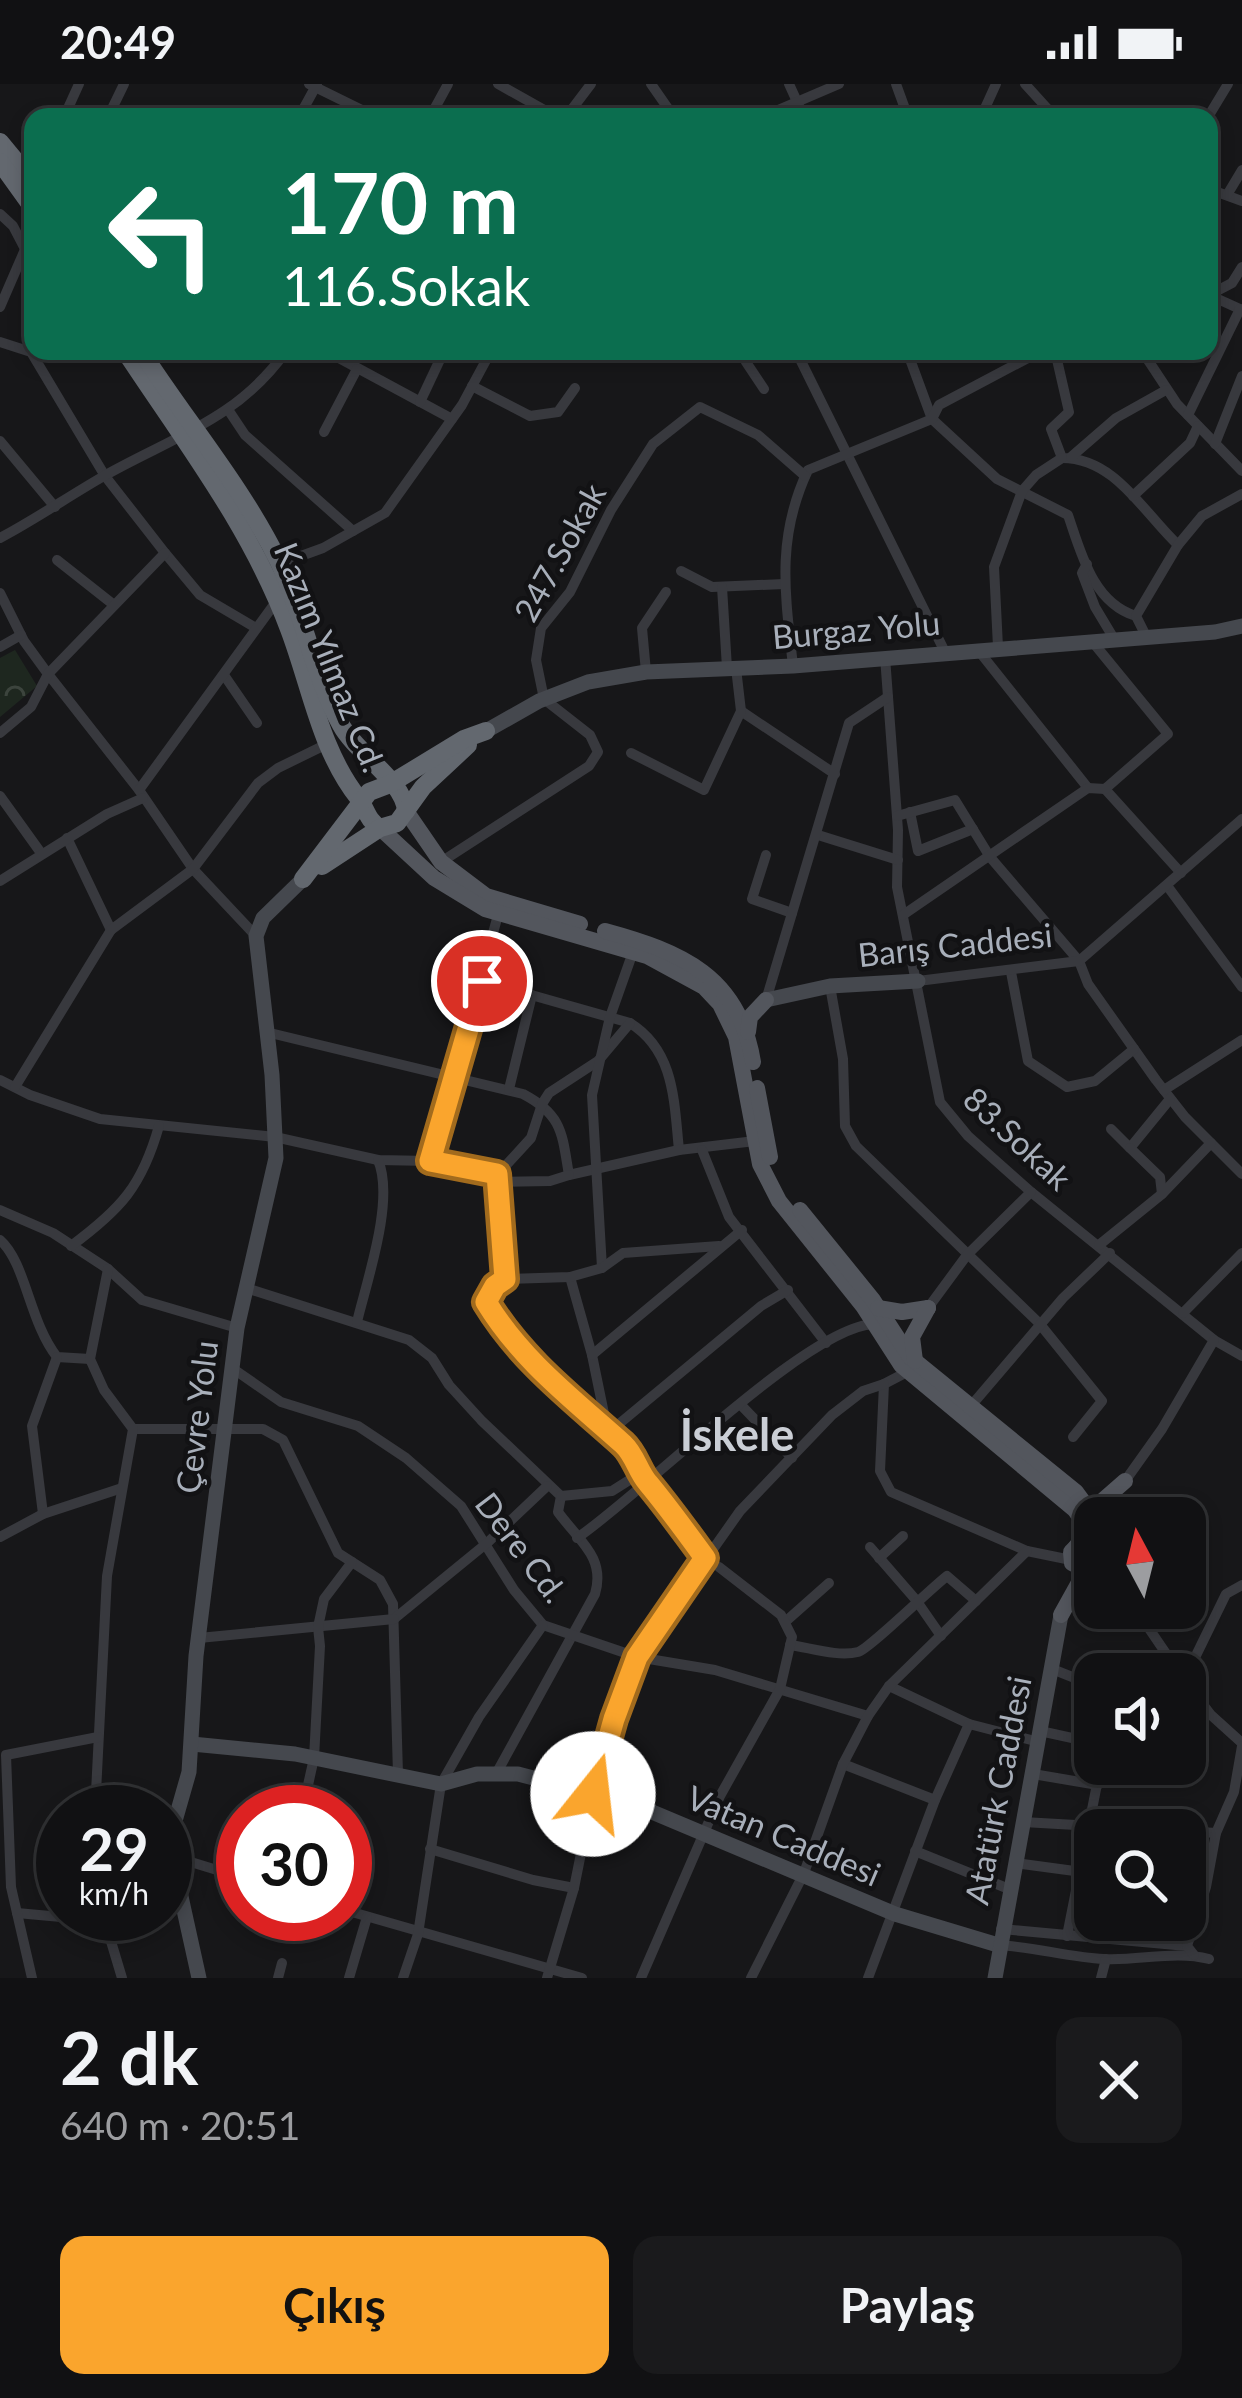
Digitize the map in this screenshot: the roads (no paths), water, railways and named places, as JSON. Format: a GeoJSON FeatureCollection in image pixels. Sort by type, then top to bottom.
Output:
{"type":"FeatureCollection","features":[{"type":"Feature","properties":{"kind":"highway"},"geometry":{"type":"LineString","coordinates":[[0,142],[24,167]]}},
{"type":"Feature","properties":{"kind":"highway"},"geometry":{"type":"LineString","coordinates":[[0,162],[24,195]]}},
{"type":"Feature","properties":{"kind":"highway","name":"Kazım Yılmaz Cd."},"geometry":{"type":"LineString","coordinates":[[132,360],[255,516],[307,629],[336,716],[390,784]]}},
{"type":"Feature","properties":{"kind":"highway","name":"Kazım Yılmaz Cd."},"geometry":{"type":"LineString","coordinates":[[146,360],[242,524],[278,599],[327,744],[351,791],[363,804]]}},
{"type":"Feature","properties":{"kind":"highway"},"geometry":{"type":"LineString","coordinates":[[303,879],[375,788],[486,731]]}},
{"type":"Feature","properties":{"kind":"highway"},"geometry":{"type":"LineString","coordinates":[[303,879],[380,828],[398,824],[423,787],[486,731]]}},
{"type":"Feature","properties":{"kind":"highway"},"geometry":{"type":"LineString","coordinates":[[390,784],[405,798],[406,811]]}},
{"type":"Feature","properties":{"kind":"highway"},"geometry":{"type":"LineString","coordinates":[[363,804],[367,818],[380,828]]}},
{"type":"Feature","properties":{"kind":"main road"},"geometry":{"type":"LineString","coordinates":[[406,811],[441,862],[486,896],[660,949],[697,967],[729,994],[748,1032],[768,1150],[788,1196],[911,1367],[1074,1508]]}},
{"type":"Feature","properties":{"kind":"main road"},"geometry":{"type":"LineString","coordinates":[[380,828],[434,878],[498,914],[633,952],[704,986],[720,1004],[742,1056],[754,1142],[773,1192],[876,1316]]}},
{"type":"Feature","properties":{"kind":"main road"},"geometry":{"type":"LineString","coordinates":[[729,994],[766,1000]]}},
{"type":"Feature","properties":{"kind":"main road"},"geometry":{"type":"LineString","coordinates":[[748,1032],[750,1017],[766,1000]]}},
{"type":"Feature","properties":{"kind":"main road"},"geometry":{"type":"LineString","coordinates":[[876,1316],[928,1308]]}},
{"type":"Feature","properties":{"kind":"main road"},"geometry":{"type":"LineString","coordinates":[[911,1367],[912,1337],[928,1308]]}},
{"type":"Feature","properties":{"kind":"main road"},"geometry":{"type":"LineString","coordinates":[[911,1367],[970,1406],[1079,1497]]}},
{"type":"Feature","properties":{"kind":"main road"},"geometry":{"type":"LineString","coordinates":[[1076,1492],[1117,1486]]}},
{"type":"Feature","properties":{"kind":"main road"},"geometry":{"type":"LineString","coordinates":[[1108,1497],[1117,1486]]}},
{"type":"Feature","properties":{"kind":"main road"},"geometry":{"type":"LineString","coordinates":[[1061,1615],[1074,1585]]}},
{"type":"Feature","properties":{"kind":"street"},"geometry":{"type":"LineString","coordinates":[[498,84],[544,108]]}},
{"type":"Feature","properties":{"kind":"street"},"geometry":{"type":"LineString","coordinates":[[569,108],[591,84]]}},
{"type":"Feature","properties":{"kind":"street"},"geometry":{"type":"LineString","coordinates":[[790,84],[800,108]]}},
{"type":"Feature","properties":{"kind":"street"},"geometry":{"type":"LineString","coordinates":[[782,108],[839,84]]}},
{"type":"Feature","properties":{"kind":"street"},"geometry":{"type":"LineString","coordinates":[[1025,84],[1047,108]]}},
{"type":"Feature","properties":{"kind":"street"},"geometry":{"type":"LineString","coordinates":[[314,85],[359,108]]}},
{"type":"Feature","properties":{"kind":"street"},"geometry":{"type":"LineString","coordinates":[[1227,195],[1242,170]]}},
{"type":"Feature","properties":{"kind":"street"},"geometry":{"type":"LineString","coordinates":[[1218,192],[1242,201]]}},
{"type":"Feature","properties":{"kind":"street"},"geometry":{"type":"LineString","coordinates":[[2,220],[24,248]]}},
{"type":"Feature","properties":{"kind":"street"},"geometry":{"type":"LineString","coordinates":[[0,308],[24,251]]}},
{"type":"Feature","properties":{"kind":"street"},"geometry":{"type":"LineString","coordinates":[[1218,290],[1232,283],[1242,267]]}},
{"type":"Feature","properties":{"kind":"street"},"geometry":{"type":"LineString","coordinates":[[1218,356],[1241,310]]}},
{"type":"Feature","properties":{"kind":"street"},"geometry":{"type":"LineString","coordinates":[[36,360],[105,476],[165,553],[200,595],[256,628]]}},
{"type":"Feature","properties":{"kind":"street"},"geometry":{"type":"LineString","coordinates":[[0,538],[229,411],[280,360]]}},
{"type":"Feature","properties":{"kind":"street"},"geometry":{"type":"LineString","coordinates":[[342,360],[452,419]]}},
{"type":"Feature","properties":{"kind":"street"},"geometry":{"type":"LineString","coordinates":[[421,402],[440,360]]}},
{"type":"Feature","properties":{"kind":"street"},"geometry":{"type":"LineString","coordinates":[[279,564],[323,548],[385,513],[452,419],[486,360]]}},
{"type":"Feature","properties":{"kind":"street"},"geometry":{"type":"LineString","coordinates":[[748,360],[764,388]]}},
{"type":"Feature","properties":{"kind":"street"},"geometry":{"type":"LineString","coordinates":[[801,360],[945,652]]}},
{"type":"Feature","properties":{"kind":"street"},"geometry":{"type":"LineString","coordinates":[[910,360],[932,419],[997,478],[1068,515],[1100,592],[1120,611],[1136,616],[1145,636]]}},
{"type":"Feature","properties":{"kind":"street"},"geometry":{"type":"LineString","coordinates":[[793,666],[784,547],[796,494],[808,470],[932,419],[939,405],[1024,360]]}},
{"type":"Feature","properties":{"kind":"street"},"geometry":{"type":"LineString","coordinates":[[1057,360],[1069,412],[1051,429],[1066,457],[1109,472],[1178,545]]}},
{"type":"Feature","properties":{"kind":"street"},"geometry":{"type":"LineString","coordinates":[[1148,360],[1166,390],[1239,467]]}},
{"type":"Feature","properties":{"kind":"street"},"geometry":{"type":"LineString","coordinates":[[1188,415],[1216,360]]}},
{"type":"Feature","properties":{"kind":"street"},"geometry":{"type":"LineString","coordinates":[[324,432],[357,369]]}},
{"type":"Feature","properties":{"kind":"street"},"geometry":{"type":"LineString","coordinates":[[1215,444],[1242,376]]}},
{"type":"Feature","properties":{"kind":"street"},"geometry":{"type":"LineString","coordinates":[[472,386],[530,416],[558,412],[575,388]]}},
{"type":"Feature","properties":{"kind":"street"},"geometry":{"type":"LineString","coordinates":[[998,647],[994,567],[1022,490],[1116,418],[1166,390]]}},
{"type":"Feature","properties":{"kind":"street","name":"247.Sokak"},"geometry":{"type":"LineString","coordinates":[[544,699],[536,660],[541,628],[570,592],[611,510],[653,444],[700,407],[758,435],[805,476]]}},
{"type":"Feature","properties":{"kind":"street"},"geometry":{"type":"LineString","coordinates":[[229,411],[244,435],[353,531]]}},
{"type":"Feature","properties":{"kind":"street"},"geometry":{"type":"LineString","coordinates":[[1133,496],[1190,443],[1198,426]]}},
{"type":"Feature","properties":{"kind":"street"},"geometry":{"type":"LineString","coordinates":[[0,440],[55,507]]}},
{"type":"Feature","properties":{"kind":"street"},"geometry":{"type":"LineString","coordinates":[[1239,467],[1242,447]]}},
{"type":"Feature","properties":{"kind":"street"},"geometry":{"type":"LineString","coordinates":[[1136,616],[1178,545],[1202,516],[1242,494]]}},
{"type":"Feature","properties":{"kind":"street"},"geometry":{"type":"LineString","coordinates":[[0,733],[31,707],[47,674],[165,553]]}},
{"type":"Feature","properties":{"kind":"street"},"geometry":{"type":"LineString","coordinates":[[57,560],[114,605]]}},
{"type":"Feature","properties":{"kind":"street"},"geometry":{"type":"LineString","coordinates":[[1087,564],[1082,573],[1113,638]]}},
{"type":"Feature","properties":{"kind":"street"},"geometry":{"type":"LineString","coordinates":[[681,571],[712,587],[784,584]]}},
{"type":"Feature","properties":{"kind":"street"},"geometry":{"type":"LineString","coordinates":[[631,753],[704,790],[741,711],[722,586]]}},
{"type":"Feature","properties":{"kind":"street"},"geometry":{"type":"LineString","coordinates":[[646,672],[642,628],[666,592]]}},
{"type":"Feature","properties":{"kind":"street"},"geometry":{"type":"LineString","coordinates":[[0,593],[47,674],[193,869],[256,936],[263,918],[303,879]]}},
{"type":"Feature","properties":{"kind":"street"},"geometry":{"type":"LineString","coordinates":[[0,881],[141,794],[278,599]]}},
{"type":"Feature","properties":{"kind":"street","name":"Burgaz Yolu"},"geometry":{"type":"LineString","coordinates":[[486,731],[544,699],[589,682],[646,672],[793,666],[1242,628]]}},
{"type":"Feature","properties":{"kind":"street"},"geometry":{"type":"LineString","coordinates":[[0,647],[21,635]]}},
{"type":"Feature","properties":{"kind":"street"},"geometry":{"type":"LineString","coordinates":[[903,915],[1088,788],[1106,789],[1168,734],[1090,639]]}},
{"type":"Feature","properties":{"kind":"street"},"geometry":{"type":"LineString","coordinates":[[977,649],[1088,788]]}},
{"type":"Feature","properties":{"kind":"street","name":"83.Sokak"},"geometry":{"type":"LineString","coordinates":[[885,657],[897,815],[897,887],[940,1102],[968,1136],[1031,1192],[1214,1340],[1242,1356]]}},
{"type":"Feature","properties":{"kind":"street"},"geometry":{"type":"LineString","coordinates":[[224,675],[256,723]]}},
{"type":"Feature","properties":{"kind":"street"},"geometry":{"type":"LineString","coordinates":[[766,1000],[849,723],[888,697]]}},
{"type":"Feature","properties":{"kind":"street"},"geometry":{"type":"LineString","coordinates":[[441,862],[589,766],[598,752],[590,735],[544,699]]}},
{"type":"Feature","properties":{"kind":"street"},"geometry":{"type":"LineString","coordinates":[[741,711],[835,774]]}},
{"type":"Feature","properties":{"kind":"street"},"geometry":{"type":"LineString","coordinates":[[15,1087],[111,930],[193,869],[258,783],[327,744]]}},
{"type":"Feature","properties":{"kind":"street"},"geometry":{"type":"LineString","coordinates":[[1106,789],[1181,873]]}},
{"type":"Feature","properties":{"kind":"street"},"geometry":{"type":"LineString","coordinates":[[0,796],[41,853]]}},
{"type":"Feature","properties":{"kind":"street"},"geometry":{"type":"LineString","coordinates":[[897,815],[955,800],[990,857],[1079,961],[1088,984],[1167,1094],[1242,1174]]}},
{"type":"Feature","properties":{"kind":"street"},"geometry":{"type":"LineString","coordinates":[[910,812],[918,851],[973,829]]}},
{"type":"Feature","properties":{"kind":"street","name":"Barış Caddesi"},"geometry":{"type":"LineString","coordinates":[[766,1000],[830,986],[1011,972],[1079,961],[1242,819]]}},
{"type":"Feature","properties":{"kind":"street"},"geometry":{"type":"LineString","coordinates":[[818,835],[898,860]]}},
{"type":"Feature","properties":{"kind":"street"},"geometry":{"type":"LineString","coordinates":[[67,838],[111,930]]}},
{"type":"Feature","properties":{"kind":"street"},"geometry":{"type":"LineString","coordinates":[[766,855],[752,899],[793,913]]}},
{"type":"Feature","properties":{"kind":"street"},"geometry":{"type":"LineString","coordinates":[[1168,887],[1242,987]]}},
{"type":"Feature","properties":{"kind":"street"},"geometry":{"type":"LineString","coordinates":[[430,1161],[498,914]]}},
{"type":"Feature","properties":{"kind":"street","name":"Çevre Yolu"},"geometry":{"type":"LineString","coordinates":[[185,1785],[237,1328],[269,1200],[275,1137],[256,936]]}},
{"type":"Feature","properties":{"kind":"street"},"geometry":{"type":"LineString","coordinates":[[602,1268],[592,1095],[610,1017],[633,952]]}},
{"type":"Feature","properties":{"kind":"street"},"geometry":{"type":"LineString","coordinates":[[1011,972],[1028,1061],[1067,1087],[1095,1082],[1134,1049]]}},
{"type":"Feature","properties":{"kind":"street"},"geometry":{"type":"LineString","coordinates":[[482,981],[630,1023],[647,1034],[665,1064],[673,1090],[680,1150]]}},
{"type":"Feature","properties":{"kind":"street"},"geometry":{"type":"LineString","coordinates":[[830,986],[843,1058],[845,1126],[856,1146],[1040,1325],[1102,1401],[1073,1436]]}},
{"type":"Feature","properties":{"kind":"street"},"geometry":{"type":"LineString","coordinates":[[509,1089],[532,995]]}},
{"type":"Feature","properties":{"kind":"street"},"geometry":{"type":"LineString","coordinates":[[505,1279],[498,1178],[531,1138],[542,1104],[560,1082],[598,1061],[630,1023]]}},
{"type":"Feature","properties":{"kind":"street"},"geometry":{"type":"LineString","coordinates":[[266,1033],[509,1089],[542,1104],[561,1125],[569,1175]]}},
{"type":"Feature","properties":{"kind":"street"},"geometry":{"type":"LineString","coordinates":[[1130,1148],[1167,1094],[1242,1040]]}},
{"type":"Feature","properties":{"kind":"street"},"geometry":{"type":"LineString","coordinates":[[0,1080],[100,1119],[275,1137],[378,1160],[430,1161],[498,1178],[550,1180],[680,1150],[754,1142]]}},
{"type":"Feature","properties":{"kind":"street"},"geometry":{"type":"LineString","coordinates":[[71,1246],[104,1222],[129,1194],[147,1167],[159,1126]]}},
{"type":"Feature","properties":{"kind":"street"},"geometry":{"type":"LineString","coordinates":[[1111,1129],[1160,1178],[1162,1194]]}},
{"type":"Feature","properties":{"kind":"street"},"geometry":{"type":"LineString","coordinates":[[970,1406],[1105,1249],[1211,1143]]}},
{"type":"Feature","properties":{"kind":"street"},"geometry":{"type":"LineString","coordinates":[[702,1150],[729,1217],[826,1343]]}},
{"type":"Feature","properties":{"kind":"street"},"geometry":{"type":"LineString","coordinates":[[357,1322],[380,1226],[382,1170],[378,1160]]}},
{"type":"Feature","properties":{"kind":"street"},"geometry":{"type":"LineString","coordinates":[[928,1308],[967,1255],[1031,1192]]}},
{"type":"Feature","properties":{"kind":"street"},"geometry":{"type":"LineString","coordinates":[[0,1210],[108,1269],[142,1300],[237,1328]]}},
{"type":"Feature","properties":{"kind":"street"},"geometry":{"type":"LineString","coordinates":[[14,1216],[0,1241],[13,1252],[36,1324],[57,1357]]}},
{"type":"Feature","properties":{"kind":"street"},"geometry":{"type":"LineString","coordinates":[[592,1355],[742,1230]]}},
{"type":"Feature","properties":{"kind":"street"},"geometry":{"type":"LineString","coordinates":[[705,1558],[626,1446],[507,1336],[486,1302],[505,1279],[570,1277],[602,1268],[623,1253],[719,1246]]}},
{"type":"Feature","properties":{"kind":"street"},"geometry":{"type":"LineString","coordinates":[[1183,1313],[1242,1253]]}},
{"type":"Feature","properties":{"kind":"street"},"geometry":{"type":"LineString","coordinates":[[1230,1265],[1242,1275]]}},
{"type":"Feature","properties":{"kind":"street"},"geometry":{"type":"LineString","coordinates":[[95,1785],[107,1576],[134,1429],[104,1390],[90,1359],[108,1269]]}},
{"type":"Feature","properties":{"kind":"street"},"geometry":{"type":"LineString","coordinates":[[570,1277],[608,1433]]}},
{"type":"Feature","properties":{"kind":"street"},"geometry":{"type":"LineString","coordinates":[[246,1288],[409,1340],[432,1358],[449,1385],[562,1496],[612,1491],[644,1476],[826,1343],[876,1316]]}},
{"type":"Feature","properties":{"kind":"street"},"geometry":{"type":"LineString","coordinates":[[608,1433],[788,1289]]}},
{"type":"Feature","properties":{"kind":"street"},"geometry":{"type":"LineString","coordinates":[[1117,1486],[1162,1429],[1214,1340]]}},
{"type":"Feature","properties":{"kind":"street"},"geometry":{"type":"LineString","coordinates":[[57,1357],[90,1359]]}},
{"type":"Feature","properties":{"kind":"street"},"geometry":{"type":"LineString","coordinates":[[43,1514],[32,1426],[57,1357]]}},
{"type":"Feature","properties":{"kind":"street"},"geometry":{"type":"LineString","coordinates":[[547,1973],[574,1888],[614,1719],[637,1657],[740,1511],[849,1401],[911,1367]]}},
{"type":"Feature","properties":{"kind":"street","name":"Dere Cd."},"geometry":{"type":"LineString","coordinates":[[232,1368],[281,1402],[358,1426],[406,1458],[461,1506],[514,1590],[543,1625],[637,1657],[715,1670],[868,1716]]}},
{"type":"Feature","properties":{"kind":"street"},"geometry":{"type":"LineString","coordinates":[[884,1384],[880,1471],[890,1492],[1027,1551],[1074,1557]]}},
{"type":"Feature","properties":{"kind":"street"},"geometry":{"type":"LineString","coordinates":[[740,1404],[792,1458]]}},
{"type":"Feature","properties":{"kind":"street"},"geometry":{"type":"LineString","coordinates":[[134,1429],[263,1429],[283,1440],[338,1553],[380,1580],[393,1604],[398,1774]]}},
{"type":"Feature","properties":{"kind":"street"},"geometry":{"type":"LineString","coordinates":[[577,1538],[614,1513],[644,1476]]}},
{"type":"Feature","properties":{"kind":"street"},"geometry":{"type":"LineString","coordinates":[[199,1637],[394,1619],[487,1543],[547,1486]]}},
{"type":"Feature","properties":{"kind":"street"},"geometry":{"type":"LineString","coordinates":[[0,1538],[43,1514],[122,1488]]}},
{"type":"Feature","properties":{"kind":"street"},"geometry":{"type":"LineString","coordinates":[[496,1774],[595,1594],[600,1576],[591,1554],[558,1512],[562,1496]]}},
{"type":"Feature","properties":{"kind":"street"},"geometry":{"type":"LineString","coordinates":[[880,1558],[903,1536]]}},
{"type":"Feature","properties":{"kind":"street"},"geometry":{"type":"LineString","coordinates":[[869,1547],[941,1636]]}},
{"type":"Feature","properties":{"kind":"street"},"geometry":{"type":"LineString","coordinates":[[753,1978],[804,1873],[843,1763],[868,1716],[889,1686],[1027,1551]]}},
{"type":"Feature","properties":{"kind":"street"},"geometry":{"type":"LineString","coordinates":[[308,1785],[314,1758],[317,1627],[324,1599],[352,1562]]}},
{"type":"Feature","properties":{"kind":"street"},"geometry":{"type":"LineString","coordinates":[[641,1978],[720,1796],[779,1689],[792,1637],[771,1606],[719,1567]]}},
{"type":"Feature","properties":{"kind":"street"},"geometry":{"type":"LineString","coordinates":[[790,1645],[864,1651],[947,1576],[976,1601]]}},
{"type":"Feature","properties":{"kind":"street"},"geometry":{"type":"LineString","coordinates":[[785,1622],[829,1583]]}},
{"type":"Feature","properties":{"kind":"street"},"geometry":{"type":"LineString","coordinates":[[1196,1653],[1226,1594],[1242,1585]]}},
{"type":"Feature","properties":{"kind":"street","name":"Atatürk Caddesi"},"geometry":{"type":"LineString","coordinates":[[994,1978],[1061,1615]]}},
{"type":"Feature","properties":{"kind":"street"},"geometry":{"type":"LineString","coordinates":[[403,1978],[418,1934],[441,1784],[479,1717],[543,1625]]}},
{"type":"Feature","properties":{"kind":"street"},"geometry":{"type":"LineString","coordinates":[[1052,1669],[1074,1678]]}},
{"type":"Feature","properties":{"kind":"street"},"geometry":{"type":"LineString","coordinates":[[889,1686],[969,1724],[1074,1740]]}},
{"type":"Feature","properties":{"kind":"street"},"geometry":{"type":"LineString","coordinates":[[1190,1950],[1216,1833],[1234,1792],[1242,1745],[1206,1708]]}},
{"type":"Feature","properties":{"kind":"street"},"geometry":{"type":"LineString","coordinates":[[868,1978],[969,1724]]}},
{"type":"Feature","properties":{"kind":"street"},"geometry":{"type":"LineString","coordinates":[[32,1978],[11,1887],[6,1755],[98,1737]]}},
{"type":"Feature","properties":{"kind":"street","name":"Vatan Caddesi"},"geometry":{"type":"LineString","coordinates":[[192,1744],[314,1758],[441,1784],[518,1774],[633,1804],[895,1914],[1000,1937]]}},
{"type":"Feature","properties":{"kind":"street"},"geometry":{"type":"LineString","coordinates":[[843,1763],[935,1800]]}},
{"type":"Feature","properties":{"kind":"street"},"geometry":{"type":"LineString","coordinates":[[1033,1774],[1074,1781]]}},
{"type":"Feature","properties":{"kind":"street"},"geometry":{"type":"LineString","coordinates":[[1094,1809],[1098,1785]]}},
{"type":"Feature","properties":{"kind":"street"},"geometry":{"type":"LineString","coordinates":[[1023,1822],[1074,1825]]}},
{"type":"Feature","properties":{"kind":"street"},"geometry":{"type":"LineString","coordinates":[[1206,1832],[1216,1833]]}},
{"type":"Feature","properties":{"kind":"street"},"geometry":{"type":"LineString","coordinates":[[430,1849],[574,1888]]}},
{"type":"Feature","properties":{"kind":"street"},"geometry":{"type":"LineString","coordinates":[[915,1851],[1010,1889]]}},
{"type":"Feature","properties":{"kind":"street"},"geometry":{"type":"LineString","coordinates":[[1015,1863],[1074,1870]]}},
{"type":"Feature","properties":{"kind":"street"},"geometry":{"type":"LineString","coordinates":[[1067,1936],[1074,1905]]}},
{"type":"Feature","properties":{"kind":"street"},"geometry":{"type":"LineString","coordinates":[[17,1913],[36,1914]]}},
{"type":"Feature","properties":{"kind":"street"},"geometry":{"type":"LineString","coordinates":[[372,1919],[547,1973],[582,1978]]}},
{"type":"Feature","properties":{"kind":"street"},"geometry":{"type":"LineString","coordinates":[[1000,1937],[1074,1936]]}},
{"type":"Feature","properties":{"kind":"street"},"geometry":{"type":"LineString","coordinates":[[1000,1937],[1100,1959],[1190,1950]]}},
{"type":"Feature","properties":{"kind":"street"},"geometry":{"type":"LineString","coordinates":[[111,1941],[122,1978]]}},
{"type":"Feature","properties":{"kind":"street","name":"Çevre Yolu"},"geometry":{"type":"LineString","coordinates":[[190,1941],[199,1978]]}},
{"type":"Feature","properties":{"kind":"street"},"geometry":{"type":"LineString","coordinates":[[349,1978],[360,1941]]}},
{"type":"Feature","properties":{"kind":"street"},"geometry":{"type":"LineString","coordinates":[[1097,1941],[1101,1978]]}},
{"type":"Feature","properties":{"kind":"street"},"geometry":{"type":"LineString","coordinates":[[1120,1941],[1190,1950],[1209,1959]]}},
{"type":"Feature","properties":{"kind":"street"},"geometry":{"type":"LineString","coordinates":[[278,1978],[282,1964]]}},
{"type":"Feature","properties":{"kind":"district","name":"İskele"},"geometry":{"type":"Point","coordinates":[737,1434]}}]}
